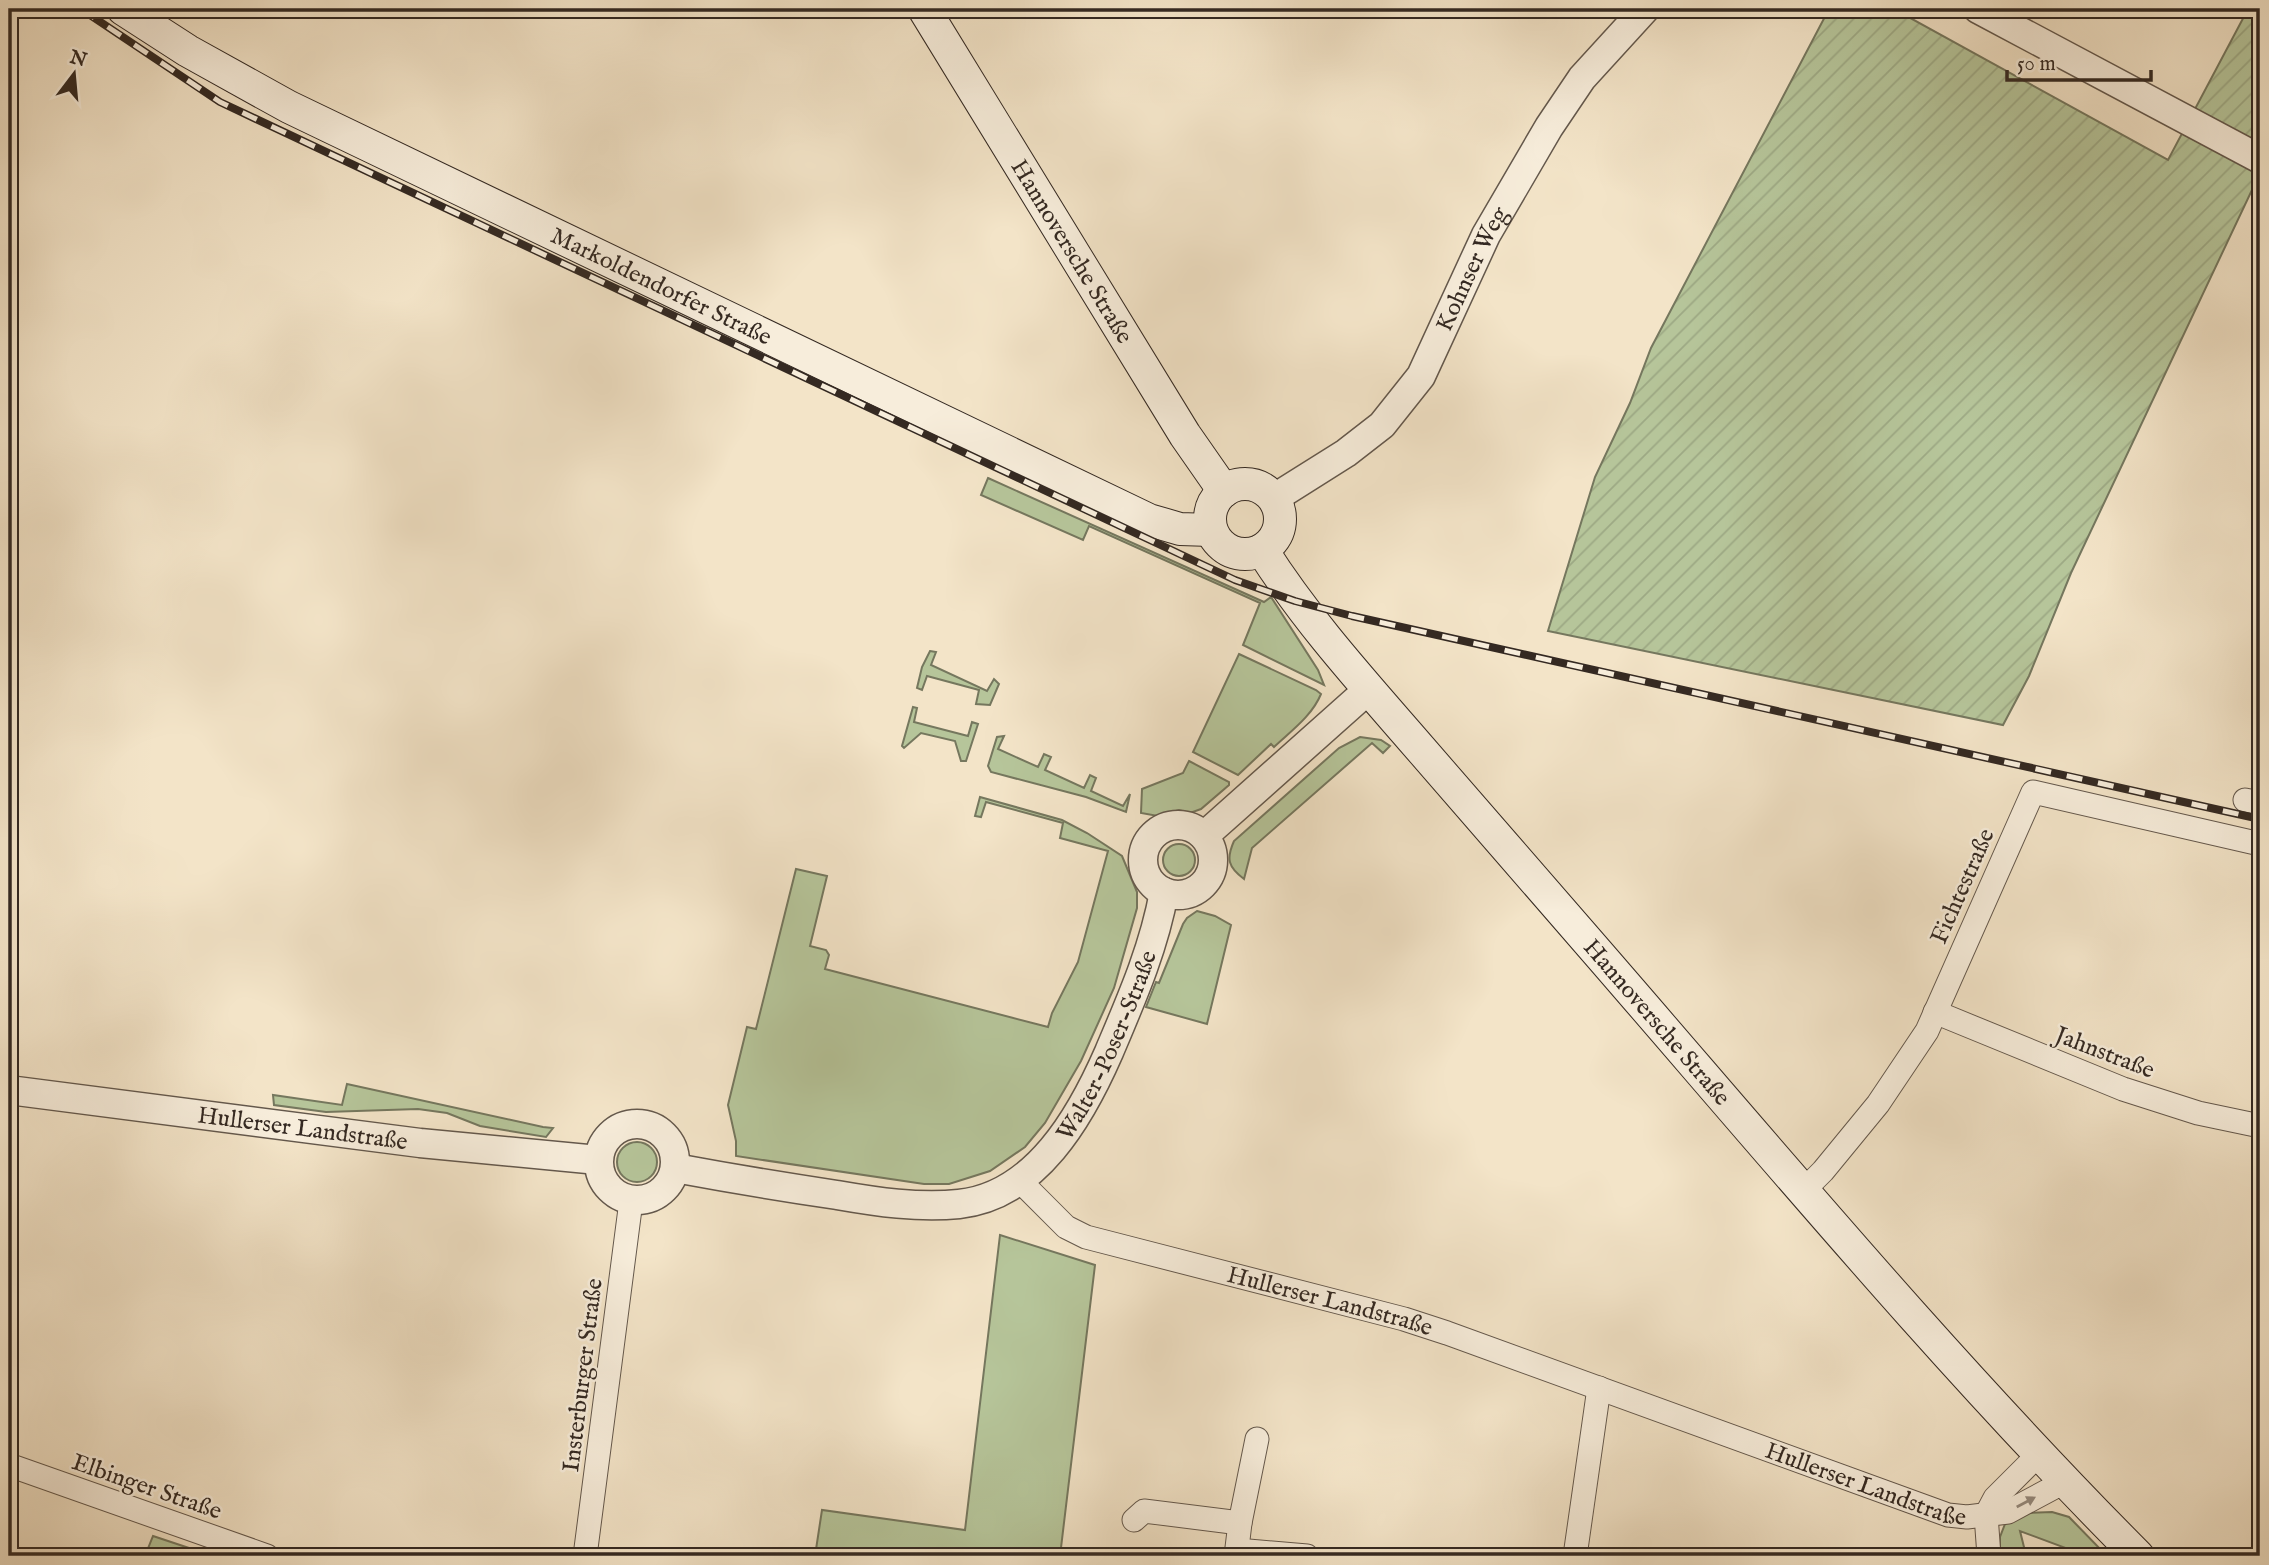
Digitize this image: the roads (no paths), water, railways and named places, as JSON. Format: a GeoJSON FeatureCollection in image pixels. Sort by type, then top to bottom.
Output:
{"type":"FeatureCollection","features":[{"type":"Feature","properties":{"kind":"main road","name":"Markoldendorfer Straße"},"geometry":{"type":"LineString","coordinates":[[123,9],[188,51],[289,107],[753,331],[1149,520],[1180,529],[1211,530]]}},
{"type":"Feature","properties":{"kind":"main road","name":"Hannoversche Straße"},"geometry":{"type":"LineString","coordinates":[[924,9],[1185,435],[1224,491]]}},
{"type":"Feature","properties":{"kind":"main road"},"geometry":{"type":"LineString","coordinates":[[1248,484],[1260,487],[1273,499],[1280,518],[1278,531],[1272,542],[1262,550],[1247,554],[1232,552],[1219,543],[1211,530],[1211,508],[1216,498],[1224,491],[1236,485],[1248,484]]}},
{"type":"Feature","properties":{"kind":"main road","name":"Hannoversche Straße"},"geometry":{"type":"LineString","coordinates":[[1262,550],[1295,601],[1368,689],[1944,1350],[2064,1482],[2138,1556]]}},
{"type":"Feature","properties":{"kind":"street","name":"Kohnser Weg"},"geometry":{"type":"LineString","coordinates":[[1273,499],[1346,453],[1382,425],[1421,376],[1486,235],[1549,127],[1583,78],[1645,9]]}},
{"type":"Feature","properties":{"kind":"street"},"geometry":{"type":"LineString","coordinates":[[1978,9],[2260,159]]}},
{"type":"Feature","properties":{"kind":"street"},"geometry":{"type":"LineString","coordinates":[[1204,836],[1368,689]]}},
{"type":"Feature","properties":{"kind":"street","name":"Fichtestraße"},"geometry":{"type":"LineString","coordinates":[[1804,1189],[1823,1171],[1878,1104],[1927,1031],[2033,792],[2260,844]]}},
{"type":"Feature","properties":{"kind":"street"},"geometry":{"type":"LineString","coordinates":[[1174,825],[1195,829],[1204,836],[1212,853],[1213,862],[1207,879],[1192,892],[1164,892],[1154,886],[1143,865],[1147,842],[1154,834],[1174,825]]}},
{"type":"Feature","properties":{"kind":"street","name":"Walter-Poser-Straße"},"geometry":{"type":"LineString","coordinates":[[1019,1180],[1056,1146],[1095,1084],[1149,954],[1164,892]]}},
{"type":"Feature","properties":{"kind":"street","name":"Jahnstraße"},"geometry":{"type":"LineString","coordinates":[[1935,1012],[2123,1089],[2198,1113],[2260,1126]]}},
{"type":"Feature","properties":{"kind":"street","name":"Hullerser Landstraße"},"geometry":{"type":"LineString","coordinates":[[9,1090],[420,1143],[598,1160]]}},
{"type":"Feature","properties":{"kind":"street"},"geometry":{"type":"LineString","coordinates":[[626,1125],[646,1125],[663,1134],[671,1144],[675,1168],[664,1190],[643,1201],[631,1201],[608,1189],[601,1178],[598,1160],[605,1140],[614,1131],[626,1125]]}},
{"type":"Feature","properties":{"kind":"street"},"geometry":{"type":"LineString","coordinates":[[675,1168],[849,1197],[924,1206],[962,1204],[988,1196],[1019,1180]]}},
{"type":"Feature","properties":{"kind":"street","name":"Hullerser Landstraße"},"geometry":{"type":"LineString","coordinates":[[1019,1180],[1066,1227],[1086,1237],[1404,1320],[1948,1515],[1967,1517],[2008,1512],[2064,1482]]}},
{"type":"Feature","properties":{"kind":"street","name":"Insterburger Straße"},"geometry":{"type":"LineString","coordinates":[[585,1556],[631,1201]]}},
{"type":"Feature","properties":{"kind":"street"},"geometry":{"type":"LineString","coordinates":[[1576,1556],[1599,1388]]}},
{"type":"Feature","properties":{"kind":"street"},"geometry":{"type":"LineString","coordinates":[[1256,1439],[1237,1553],[1307,1556]]}},
{"type":"Feature","properties":{"kind":"street","name":"Hullerser Landstraße"},"geometry":{"type":"LineString","coordinates":[[1986,1515],[1995,1498],[2039,1454]]}},
{"type":"Feature","properties":{"kind":"street","name":"Elbinger Straße"},"geometry":{"type":"LineString","coordinates":[[9,1465],[267,1556]]}},
{"type":"Feature","properties":{"kind":"street"},"geometry":{"type":"LineString","coordinates":[[1134,1520],[1144,1511],[1240,1523]]}},
{"type":"Feature","properties":{"kind":"street"},"geometry":{"type":"LineString","coordinates":[[1986,1515],[1989,1556]]}},
{"type":"Feature","properties":{"kind":"railway"},"geometry":{"type":"LineString","coordinates":[[81,9],[220,102],[1235,580],[1295,601],[1352,616],[2260,819]]}}]}
